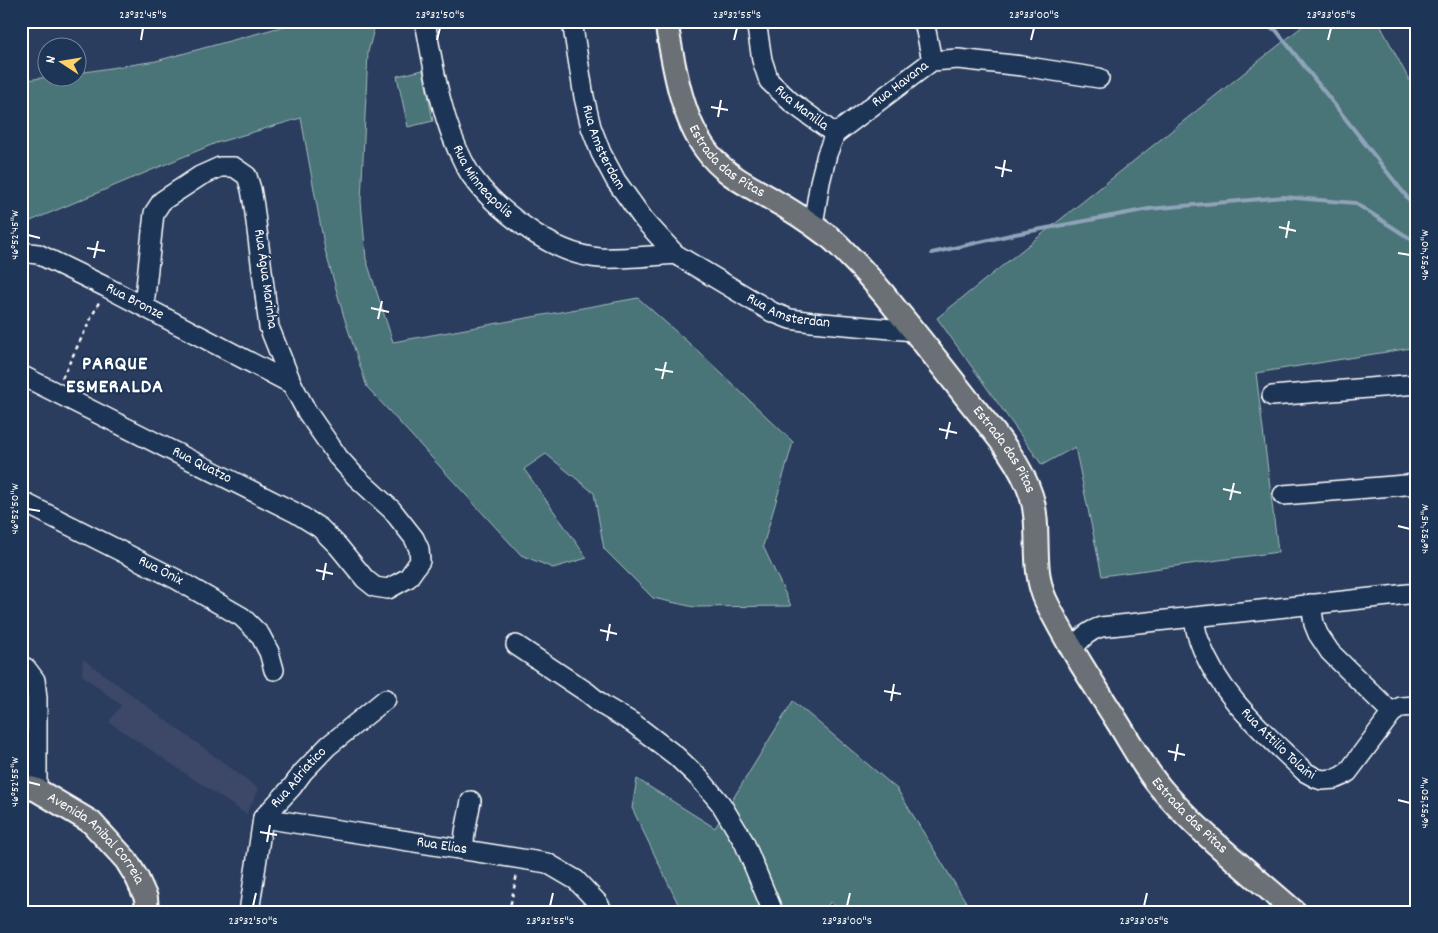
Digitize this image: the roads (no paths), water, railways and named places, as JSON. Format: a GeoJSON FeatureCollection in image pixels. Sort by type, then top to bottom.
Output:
{"type":"FeatureCollection","features":[{"type":"Feature","properties":{"kind":"main road","name":"Estrada das Pitas"},"geometry":{"type":"LineString","coordinates":[[666,21],[682,97],[693,129],[705,149],[722,169],[775,200],[829,236],[895,306],[1003,443],[1024,476],[1032,498],[1036,560],[1045,598],[1073,650],[1142,761],[1163,791],[1194,824],[1295,912]]}},
{"type":"Feature","properties":{"kind":"main road","name":"Avenida Anibal Correia"},"geometry":{"type":"LineString","coordinates":[[29,788],[91,822],[126,860],[146,898],[147,912]]}},
{"type":"Feature","properties":{"kind":"street","name":"Rua Minneapolis"},"geometry":{"type":"LineString","coordinates":[[425,21],[437,89],[446,120],[473,179],[493,199],[515,219],[538,236],[559,248],[599,258],[675,254]]}},
{"type":"Feature","properties":{"kind":"street","name":"Rua Amsterdam"},"geometry":{"type":"LineString","coordinates":[[572,21],[584,97],[591,127],[601,153],[616,181],[644,220],[675,254]]}},
{"type":"Feature","properties":{"kind":"street","name":"Rua Manilla"},"geometry":{"type":"LineString","coordinates":[[756,21],[762,60],[769,81],[791,102],[835,134]]}},
{"type":"Feature","properties":{"kind":"street"},"geometry":{"type":"LineString","coordinates":[[924,21],[932,61]]}},
{"type":"Feature","properties":{"kind":"street","name":"Rua Havana"},"geometry":{"type":"LineString","coordinates":[[835,134],[932,61],[968,60],[1099,78]]}},
{"type":"Feature","properties":{"kind":"street"},"geometry":{"type":"LineString","coordinates":[[813,225],[826,154],[835,134]]}},
{"type":"Feature","properties":{"kind":"street","name":"Rua Água Marinha"},"geometry":{"type":"LineString","coordinates":[[144,306],[154,213],[162,201],[200,176],[220,166],[234,167],[247,176],[251,189],[269,326],[292,384],[307,412],[338,457],[356,477],[392,510],[414,538],[419,549],[420,561],[408,578],[388,589],[375,587],[365,579]]}},
{"type":"Feature","properties":{"kind":"street"},"geometry":{"type":"LineString","coordinates":[[628,257],[638,246],[644,234],[644,220]]}},
{"type":"Feature","properties":{"kind":"street","name":"Rua Bronze"},"geometry":{"type":"LineString","coordinates":[[21,252],[38,254],[106,287],[292,384]]}},
{"type":"Feature","properties":{"kind":"street","name":"Rua Amsterdan"},"geometry":{"type":"LineString","coordinates":[[675,254],[772,312],[790,319],[914,331]]}},
{"type":"Feature","properties":{"kind":"street"},"geometry":{"type":"LineString","coordinates":[[246,359],[253,357],[264,348],[269,326]]}},
{"type":"Feature","properties":{"kind":"street","name":"Rua Quatzo"},"geometry":{"type":"LineString","coordinates":[[24,381],[56,392],[296,513],[320,528],[338,546],[365,579]]}},
{"type":"Feature","properties":{"kind":"street"},"geometry":{"type":"LineString","coordinates":[[1272,396],[1417,384]]}},
{"type":"Feature","properties":{"kind":"street"},"geometry":{"type":"LineString","coordinates":[[1283,495],[1417,484]]}},
{"type":"Feature","properties":{"kind":"street","name":"Rua Ônix"},"geometry":{"type":"LineString","coordinates":[[21,501],[176,579],[242,617],[260,635],[269,652],[274,670]]}},
{"type":"Feature","properties":{"kind":"street"},"geometry":{"type":"LineString","coordinates":[[1073,650],[1084,636],[1101,627],[1417,593]]}},
{"type":"Feature","properties":{"kind":"street"},"geometry":{"type":"LineString","coordinates":[[1311,604],[1314,624],[1330,652],[1392,713],[1401,707],[1417,706]]}},
{"type":"Feature","properties":{"kind":"street","name":"Rua Attilio Tolaini"},"geometry":{"type":"LineString","coordinates":[[1194,617],[1198,639],[1205,654],[1221,683],[1232,698],[1244,713],[1305,772],[1316,778],[1335,779],[1348,772],[1392,713]]}},
{"type":"Feature","properties":{"kind":"street"},"geometry":{"type":"LineString","coordinates":[[516,645],[588,693],[604,706],[633,723],[676,756],[700,779],[721,804],[744,842],[773,912]]}},
{"type":"Feature","properties":{"kind":"street"},"geometry":{"type":"LineString","coordinates":[[21,666],[26,668],[35,680],[37,698],[29,788]]}},
{"type":"Feature","properties":{"kind":"street","name":"Rua Adriatico"},"geometry":{"type":"LineString","coordinates":[[248,912],[263,818],[328,746],[386,699]]}},
{"type":"Feature","properties":{"kind":"street"},"geometry":{"type":"LineString","coordinates":[[463,850],[471,801]]}},
{"type":"Feature","properties":{"kind":"street","name":"Rua Elias"},"geometry":{"type":"LineString","coordinates":[[263,818],[520,858],[547,864],[576,880],[598,902],[604,912]]}},
{"type":"Feature","properties":{"kind":"waterway"},"geometry":{"type":"LineString","coordinates":[[1252,21],[1276,30],[1417,210]]}},
{"type":"Feature","properties":{"kind":"waterway"},"geometry":{"type":"LineString","coordinates":[[932,253],[1015,234],[1149,209],[1284,197],[1355,203],[1417,243]]}},
{"type":"Feature","properties":{"kind":"district","name":"PARQUE ESMERALDA"},"geometry":{"type":"Point","coordinates":[115,376]}}]}
